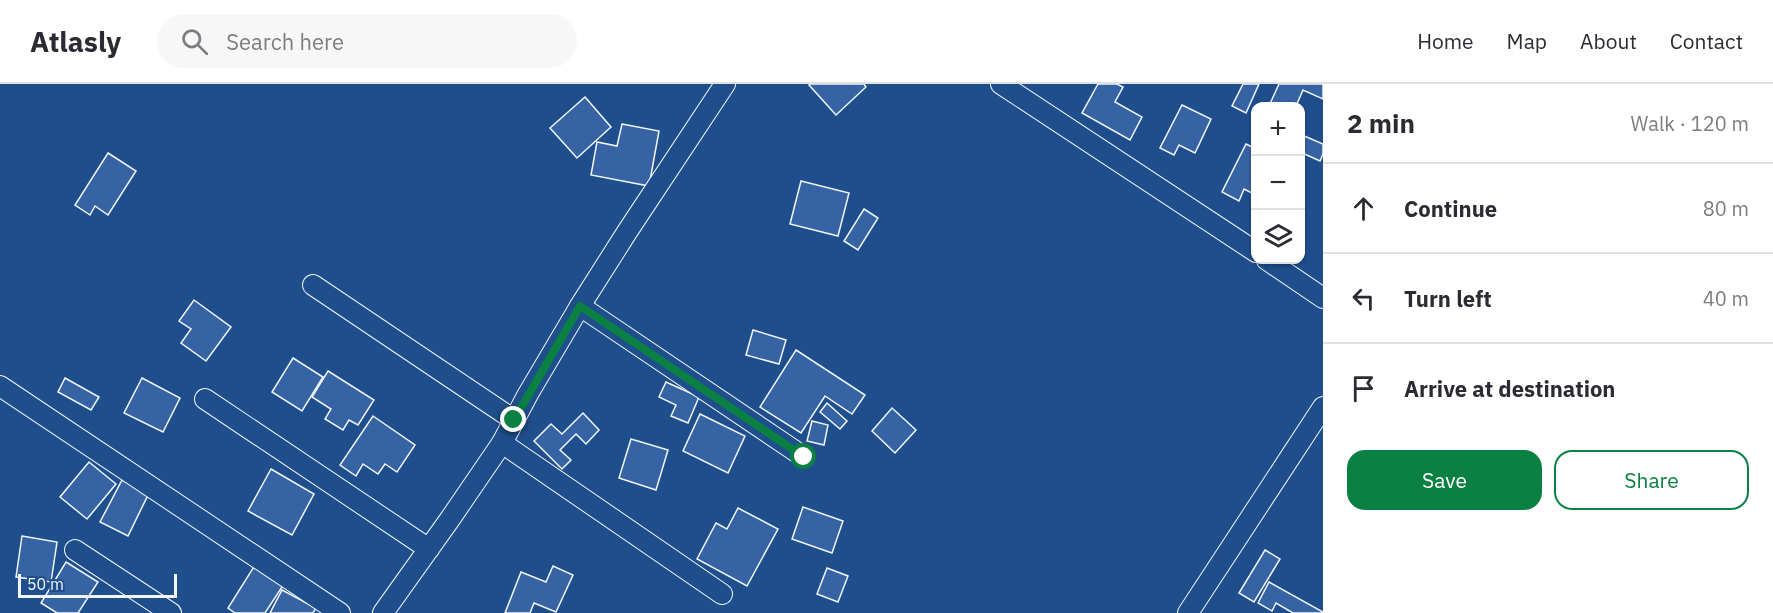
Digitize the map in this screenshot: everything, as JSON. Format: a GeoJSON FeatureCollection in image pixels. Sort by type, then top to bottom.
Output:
{"type":"FeatureCollection","features":[{"type":"Feature","properties":{"kind":"street"},"geometry":{"type":"LineString","coordinates":[[382,613],[502,443],[580,306],[725,84]]}},
{"type":"Feature","properties":{"kind":"street"},"geometry":{"type":"LineString","coordinates":[[1001,84],[1251,249]]}},
{"type":"Feature","properties":{"kind":"street"},"geometry":{"type":"LineString","coordinates":[[1273,264],[1323,298]]}},
{"type":"Feature","properties":{"kind":"street"},"geometry":{"type":"LineString","coordinates":[[313,285],[514,420]]}},
{"type":"Feature","properties":{"kind":"street"},"geometry":{"type":"LineString","coordinates":[[580,306],[804,457]]}},
{"type":"Feature","properties":{"kind":"street"},"geometry":{"type":"LineString","coordinates":[[0,386],[340,613]]}},
{"type":"Feature","properties":{"kind":"street"},"geometry":{"type":"LineString","coordinates":[[206,399],[429,549]]}},
{"type":"Feature","properties":{"kind":"street"},"geometry":{"type":"LineString","coordinates":[[1188,613],[1323,406]]}},
{"type":"Feature","properties":{"kind":"street"},"geometry":{"type":"LineString","coordinates":[[502,443],[722,594]]}},
{"type":"Feature","properties":{"kind":"street"},"geometry":{"type":"LineString","coordinates":[[75,550],[171,613]]}},
{"type":"Feature","properties":{"kind":"building"},"geometry":{"type":"Polygon","coordinates":[[[810,84],[864,84],[866,87],[836,115],[810,84]]]}},
{"type":"Feature","properties":{"kind":"building"},"geometry":{"type":"Polygon","coordinates":[[[1098,84],[1117,84],[1123,87],[1115,102],[1142,117],[1130,140],[1082,113],[1098,84]]]}},
{"type":"Feature","properties":{"kind":"building"},"geometry":{"type":"Polygon","coordinates":[[[1243,84],[1259,84],[1246,113],[1232,106],[1243,84]]]}},
{"type":"Feature","properties":{"kind":"building"},"geometry":{"type":"Polygon","coordinates":[[[1279,84],[1323,84],[1323,99],[1303,90],[1298,102],[1271,102],[1279,84]]]}},
{"type":"Feature","properties":{"kind":"building"},"geometry":{"type":"Polygon","coordinates":[[[585,97],[611,127],[577,158],[550,128],[585,97]]]}},
{"type":"Feature","properties":{"kind":"building"},"geometry":{"type":"Polygon","coordinates":[[[1182,105],[1211,119],[1195,153],[1179,145],[1174,155],[1160,148],[1182,105]]]}},
{"type":"Feature","properties":{"kind":"building"},"geometry":{"type":"Polygon","coordinates":[[[622,124],[659,131],[649,186],[591,175],[597,142],[617,146],[622,124]]]}},
{"type":"Feature","properties":{"kind":"building"},"geometry":{"type":"Polygon","coordinates":[[[1305,136],[1323,144],[1320,161],[1305,154],[1305,136]]]}},
{"type":"Feature","properties":{"kind":"building"},"geometry":{"type":"Polygon","coordinates":[[[1246,144],[1251,146],[1251,192],[1244,189],[1239,201],[1222,192],[1246,144]]]}},
{"type":"Feature","properties":{"kind":"building"},"geometry":{"type":"Polygon","coordinates":[[[108,153],[136,171],[108,215],[95,206],[90,215],[75,205],[108,153]]]}},
{"type":"Feature","properties":{"kind":"building"},"geometry":{"type":"Polygon","coordinates":[[[801,181],[849,193],[838,236],[790,224],[801,181]]]}},
{"type":"Feature","properties":{"kind":"building"},"geometry":{"type":"Polygon","coordinates":[[[864,209],[878,218],[858,250],[844,241],[864,209]]]}},
{"type":"Feature","properties":{"kind":"building"},"geometry":{"type":"Polygon","coordinates":[[[194,300],[231,327],[206,361],[181,343],[191,329],[179,321],[194,300]]]}},
{"type":"Feature","properties":{"kind":"building"},"geometry":{"type":"Polygon","coordinates":[[[753,330],[786,340],[779,364],[746,355],[753,330]]]}},
{"type":"Feature","properties":{"kind":"building"},"geometry":{"type":"Polygon","coordinates":[[[796,350],[865,395],[852,414],[825,396],[801,433],[760,407],[796,350]]]}},
{"type":"Feature","properties":{"kind":"building"},"geometry":{"type":"Polygon","coordinates":[[[293,358],[323,377],[302,411],[272,392],[293,358]]]}},
{"type":"Feature","properties":{"kind":"building"},"geometry":{"type":"Polygon","coordinates":[[[328,371],[374,400],[358,425],[349,420],[343,430],[325,419],[331,409],[312,397],[328,371]]]}},
{"type":"Feature","properties":{"kind":"building"},"geometry":{"type":"Polygon","coordinates":[[[65,378],[99,397],[91,410],[58,392],[65,378]]]}},
{"type":"Feature","properties":{"kind":"building"},"geometry":{"type":"Polygon","coordinates":[[[142,378],[180,398],[163,432],[124,413],[142,378]]]}},
{"type":"Feature","properties":{"kind":"building"},"geometry":{"type":"Polygon","coordinates":[[[666,382],[699,397],[688,423],[671,416],[676,405],[659,397],[666,382]]]}},
{"type":"Feature","properties":{"kind":"building"},"geometry":{"type":"Polygon","coordinates":[[[827,403],[847,421],[840,429],[820,412],[827,403]]]}},
{"type":"Feature","properties":{"kind":"building"},"geometry":{"type":"Polygon","coordinates":[[[892,408],[916,430],[895,453],[872,431],[892,408]]]}},
{"type":"Feature","properties":{"kind":"building"},"geometry":{"type":"Polygon","coordinates":[[[583,413],[599,430],[586,444],[576,434],[560,450],[571,460],[562,469],[534,441],[551,424],[562,434],[583,413]]]}},
{"type":"Feature","properties":{"kind":"building"},"geometry":{"type":"Polygon","coordinates":[[[700,414],[745,436],[728,473],[683,451],[700,414]]]}},
{"type":"Feature","properties":{"kind":"building"},"geometry":{"type":"Polygon","coordinates":[[[373,416],[415,445],[397,472],[385,464],[378,474],[363,464],[356,476],[340,465],[373,416]]]}},
{"type":"Feature","properties":{"kind":"building"},"geometry":{"type":"Polygon","coordinates":[[[812,421],[828,425],[824,445],[807,441],[812,421]]]}},
{"type":"Feature","properties":{"kind":"building"},"geometry":{"type":"Polygon","coordinates":[[[631,439],[668,450],[656,490],[619,478],[631,439]]]}},
{"type":"Feature","properties":{"kind":"building"},"geometry":{"type":"Polygon","coordinates":[[[89,462],[116,484],[87,519],[60,497],[89,462]]]}},
{"type":"Feature","properties":{"kind":"building"},"geometry":{"type":"Polygon","coordinates":[[[271,469],[314,494],[292,535],[248,511],[271,469]]]}},
{"type":"Feature","properties":{"kind":"building"},"geometry":{"type":"Polygon","coordinates":[[[122,480],[149,493],[128,536],[100,522],[122,480]]]}},
{"type":"Feature","properties":{"kind":"building"},"geometry":{"type":"Polygon","coordinates":[[[803,507],[843,521],[832,553],[792,539],[803,507]]]}},
{"type":"Feature","properties":{"kind":"building"},"geometry":{"type":"Polygon","coordinates":[[[738,508],[778,529],[747,586],[697,559],[716,523],[727,529],[738,508]]]}},
{"type":"Feature","properties":{"kind":"building"},"geometry":{"type":"Polygon","coordinates":[[[22,536],[57,542],[51,582],[16,577],[22,536]]]}},
{"type":"Feature","properties":{"kind":"building"},"geometry":{"type":"Polygon","coordinates":[[[1265,550],[1280,559],[1254,602],[1239,593],[1265,550]]]}},
{"type":"Feature","properties":{"kind":"building"},"geometry":{"type":"Polygon","coordinates":[[[66,562],[98,582],[78,613],[57,613],[41,603],[66,562]]]}},
{"type":"Feature","properties":{"kind":"building"},"geometry":{"type":"Polygon","coordinates":[[[255,565],[284,584],[265,613],[235,613],[228,608],[255,565]]]}},
{"type":"Feature","properties":{"kind":"building"},"geometry":{"type":"Polygon","coordinates":[[[553,566],[573,575],[556,612],[534,603],[530,613],[505,613],[521,572],[546,582],[553,566]]]}},
{"type":"Feature","properties":{"kind":"building"},"geometry":{"type":"Polygon","coordinates":[[[827,568],[848,576],[838,602],[817,594],[827,568]]]}},
{"type":"Feature","properties":{"kind":"building"},"geometry":{"type":"Polygon","coordinates":[[[1269,582],[1323,613],[1293,613],[1276,603],[1272,611],[1258,603],[1269,582]]]}},
{"type":"Feature","properties":{"kind":"building"},"geometry":{"type":"Polygon","coordinates":[[[282,590],[316,608],[313,613],[270,613],[282,590]]]}},
{"type":"Feature","properties":{"kind":"route"},"geometry":{"type":"LineString","coordinates":[[514,420],[580,306],[804,457]]}}]}
